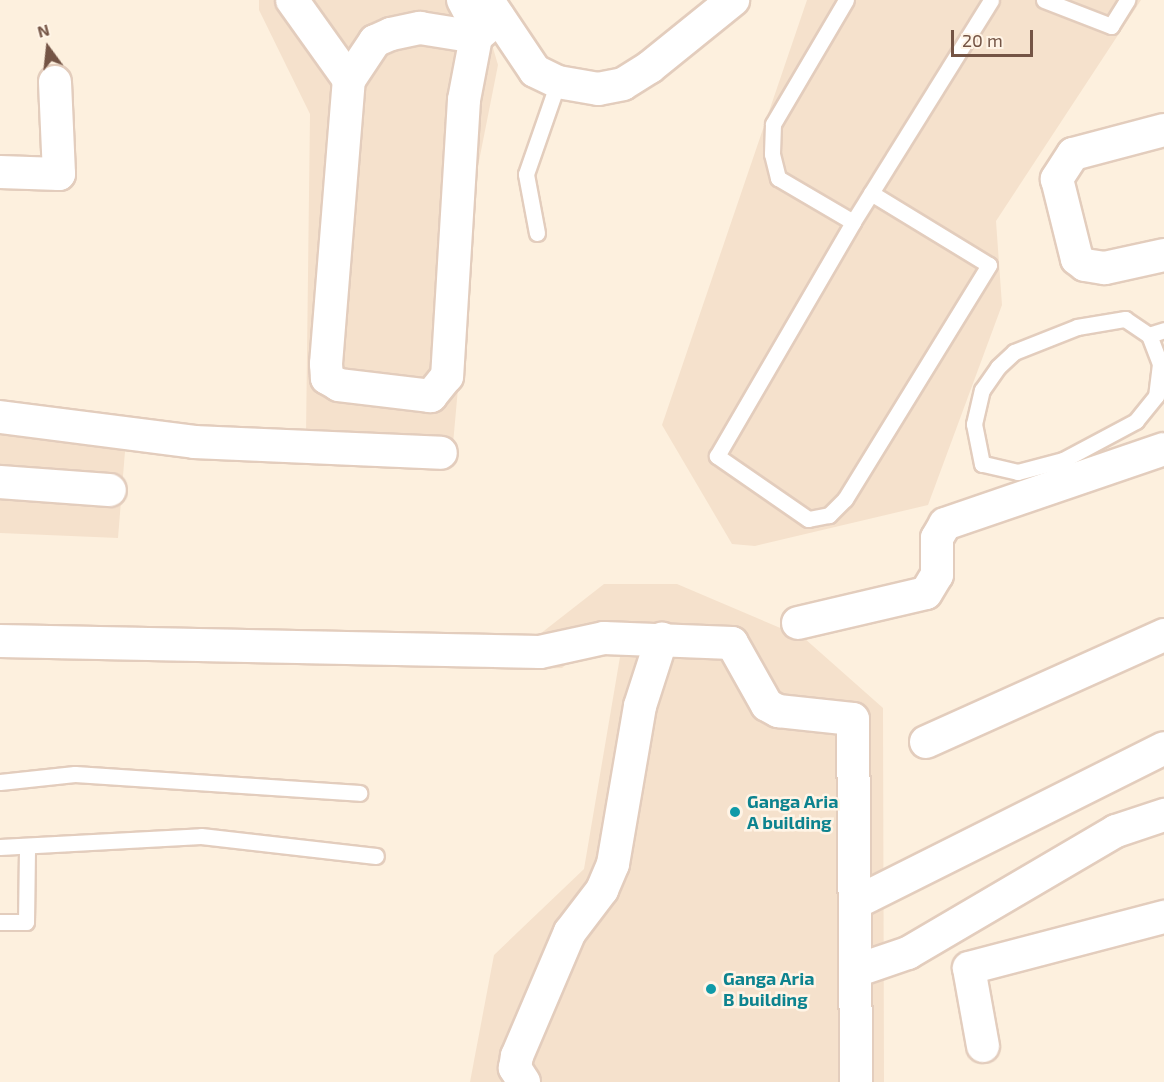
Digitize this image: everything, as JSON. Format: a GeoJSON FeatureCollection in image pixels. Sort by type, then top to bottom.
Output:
{"type":"FeatureCollection","features":[{"type":"Feature","properties":{"kind":"street"},"geometry":{"type":"LineString","coordinates":[[292,0],[348,80]]}},
{"type":"Feature","properties":{"kind":"street"},"geometry":{"type":"LineString","coordinates":[[463,0],[535,70],[558,82],[598,89],[623,84],[734,0]]}},
{"type":"Feature","properties":{"kind":"street"},"geometry":{"type":"LineString","coordinates":[[486,22],[464,100],[447,376],[431,396],[339,385],[327,378],[348,80],[375,40],[420,28],[486,22]]}},
{"type":"Feature","properties":{"kind":"street"},"geometry":{"type":"LineString","coordinates":[[0,172],[59,174],[55,82]]}},
{"type":"Feature","properties":{"kind":"street"},"geometry":{"type":"LineString","coordinates":[[1164,130],[1073,154],[1057,179],[1077,259],[1084,265],[1105,268],[1164,255]]}},
{"type":"Feature","properties":{"kind":"street"},"geometry":{"type":"LineString","coordinates":[[0,417],[194,442],[441,453]]}},
{"type":"Feature","properties":{"kind":"street"},"geometry":{"type":"LineString","coordinates":[[798,623],[926,593],[937,575],[937,538],[945,524],[1164,449]]}},
{"type":"Feature","properties":{"kind":"street"},"geometry":{"type":"LineString","coordinates":[[0,482],[110,490]]}},
{"type":"Feature","properties":{"kind":"street"},"geometry":{"type":"LineString","coordinates":[[926,742],[1164,635]]}},
{"type":"Feature","properties":{"kind":"street"},"geometry":{"type":"LineString","coordinates":[[0,641],[540,652],[604,638],[662,638],[732,643],[767,705],[778,711],[854,719],[858,970],[856,1082]]}},
{"type":"Feature","properties":{"kind":"street"},"geometry":{"type":"LineString","coordinates":[[524,1082],[515,1068],[517,1056],[570,932],[602,890],[613,864],[640,706],[662,638]]}},
{"type":"Feature","properties":{"kind":"street"},"geometry":{"type":"LineString","coordinates":[[857,902],[1164,748]]}},
{"type":"Feature","properties":{"kind":"street"},"geometry":{"type":"LineString","coordinates":[[858,970],[908,953],[1116,831],[1164,815]]}},
{"type":"Feature","properties":{"kind":"street"},"geometry":{"type":"LineString","coordinates":[[983,1046],[969,968],[1164,917]]}},
{"type":"Feature","properties":{"kind":"lane"},"geometry":{"type":"LineString","coordinates":[[846,0],[773,124],[772,154],[778,178],[853,222]]}},
{"type":"Feature","properties":{"kind":"lane"},"geometry":{"type":"LineString","coordinates":[[871,193],[989,265],[845,500],[829,515],[808,519],[717,456],[853,222],[871,193],[991,0]]}},
{"type":"Feature","properties":{"kind":"lane"},"geometry":{"type":"LineString","coordinates":[[1044,0],[1111,26],[1127,0]]}},
{"type":"Feature","properties":{"kind":"lane"},"geometry":{"type":"LineString","coordinates":[[537,232],[526,174],[558,82]]}},
{"type":"Feature","properties":{"kind":"lane"},"geometry":{"type":"LineString","coordinates":[[1125,319],[1149,335],[1160,364],[1156,396],[1136,421],[1062,460],[1018,472],[982,464],[974,424],[982,390],[1014,352],[1103,321],[1125,319]]}},
{"type":"Feature","properties":{"kind":"lane"},"geometry":{"type":"LineString","coordinates":[[1149,335],[1164,330]]}},
{"type":"Feature","properties":{"kind":"lane"},"geometry":{"type":"LineString","coordinates":[[0,782],[75,774],[359,793]]}},
{"type":"Feature","properties":{"kind":"lane"},"geometry":{"type":"LineString","coordinates":[[0,847],[201,836],[376,856]]}},
{"type":"Feature","properties":{"kind":"lane"},"geometry":{"type":"LineString","coordinates":[[0,922],[26,922],[27,846]]}},
{"type":"Feature","properties":{"kind":"shaded area"},"geometry":{"type":"Polygon","coordinates":[[[259,0],[465,0],[491,41],[498,65],[478,166],[453,444],[306,434],[310,114],[259,10],[259,0]]]}},
{"type":"Feature","properties":{"kind":"shaded area"},"geometry":{"type":"Polygon","coordinates":[[[807,0],[1141,0],[996,221],[1002,305],[928,505],[755,546],[732,544],[662,425],[807,0]]]}},
{"type":"Feature","properties":{"kind":"shaded area"},"geometry":{"type":"Polygon","coordinates":[[[0,424],[126,439],[118,538],[0,533],[0,424]]]}},
{"type":"Feature","properties":{"kind":"shaded area"},"geometry":{"type":"Polygon","coordinates":[[[604,584],[677,584],[804,638],[883,708],[884,1082],[470,1082],[494,955],[584,869],[621,651],[578,653],[562,668],[528,669],[540,634],[604,584]]]}},
{"type":"Feature","properties":{"kind":"place","name":"Ganga Aria A building"},"geometry":{"type":"Point","coordinates":[735,812]}},
{"type":"Feature","properties":{"kind":"place","name":"Ganga Aria B building"},"geometry":{"type":"Point","coordinates":[711,989]}}]}
